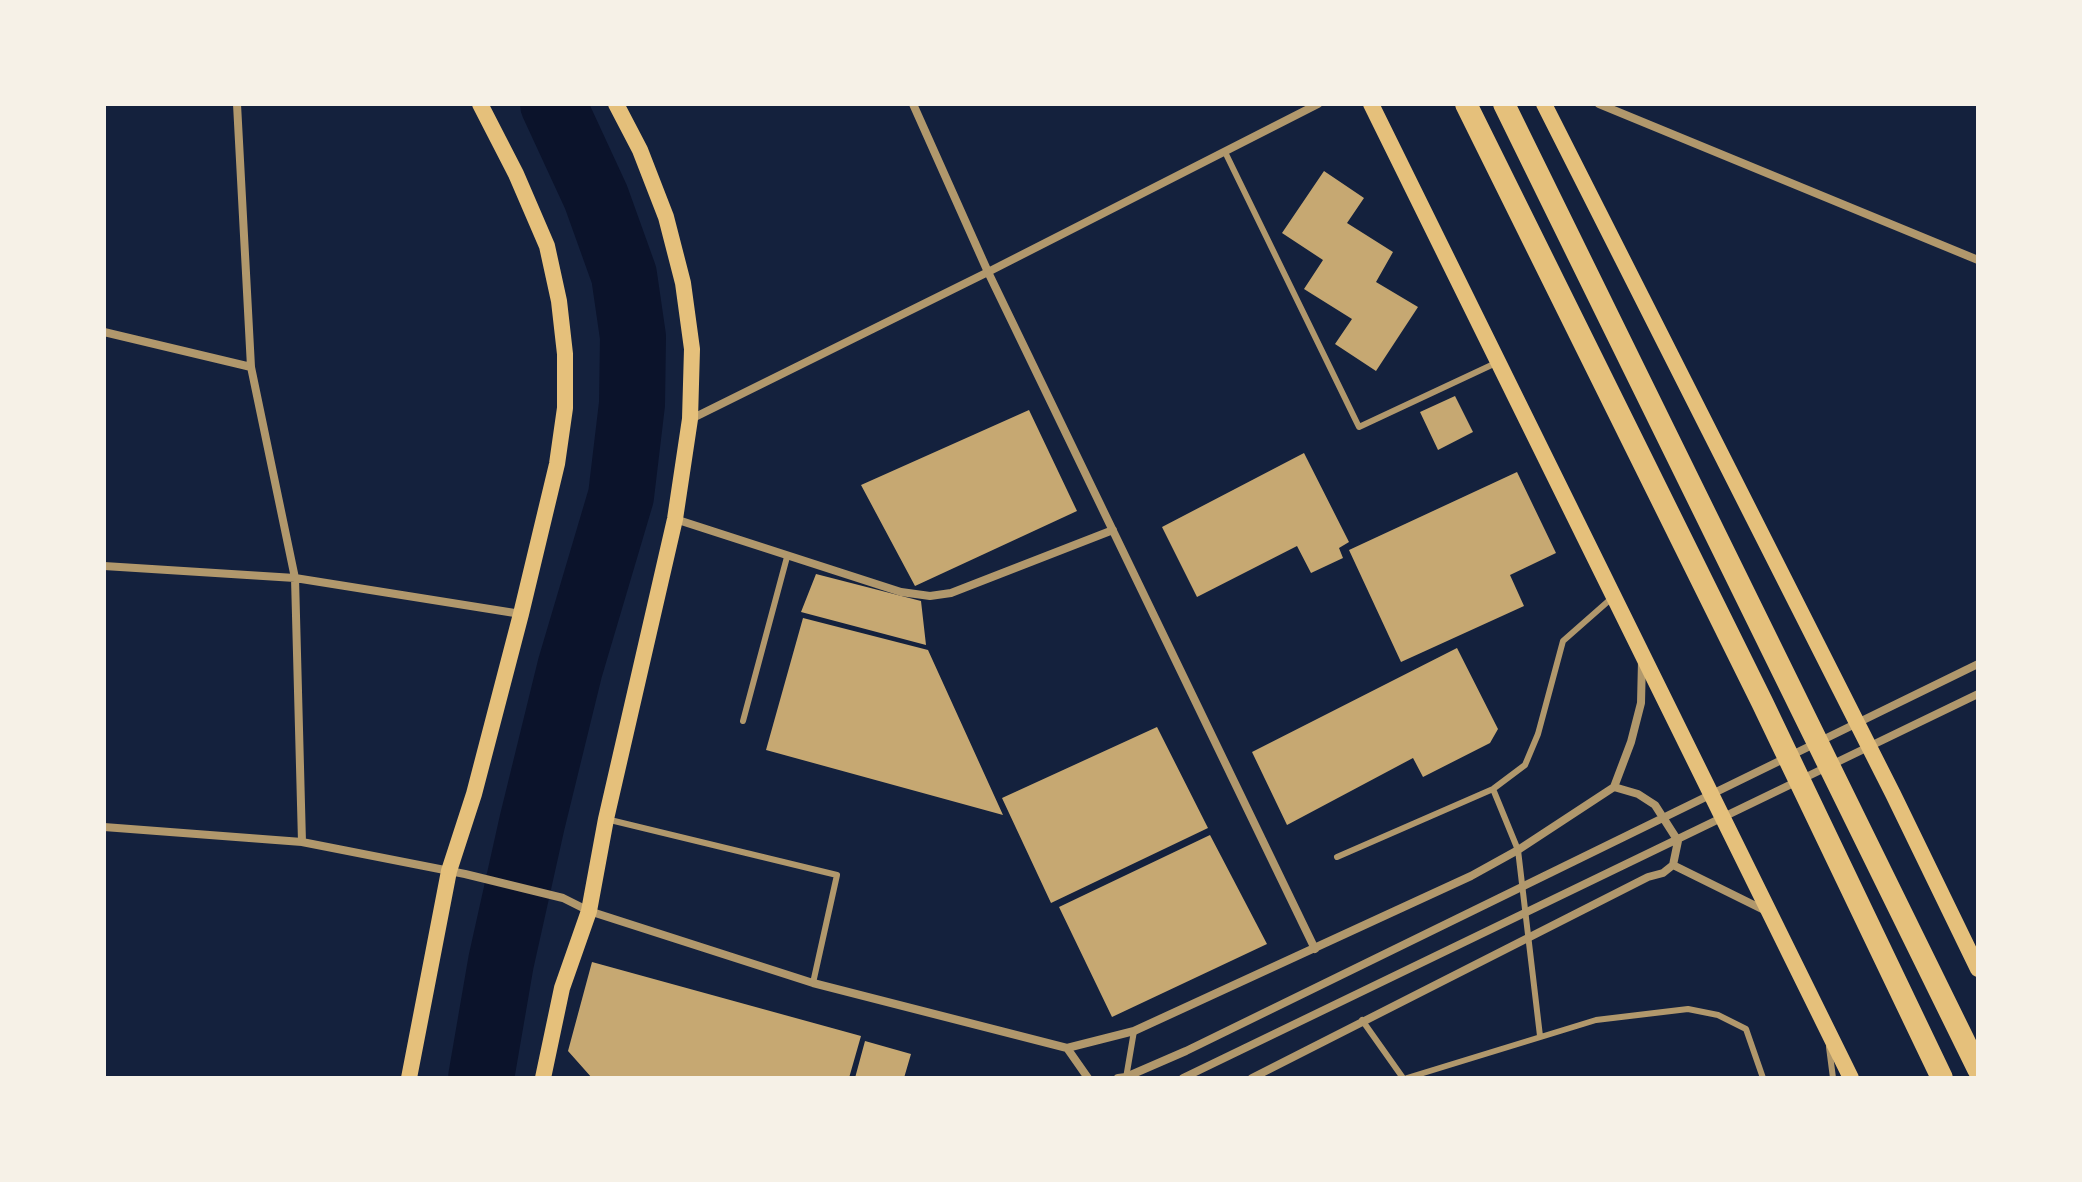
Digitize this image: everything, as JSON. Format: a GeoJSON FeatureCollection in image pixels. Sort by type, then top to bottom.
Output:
{"type":"FeatureCollection","features":[{"type":"Feature","properties":{"kind":"highway"},"geometry":{"type":"LineString","coordinates":[[1466,104],[1762,702],[1942,1078]]}},
{"type":"Feature","properties":{"kind":"highway"},"geometry":{"type":"LineString","coordinates":[[1504,104],[1978,1069]]}},
{"type":"Feature","properties":{"kind":"main road"},"geometry":{"type":"LineString","coordinates":[[409,1078],[474,794],[557,464],[565,408],[565,354],[559,301],[547,246],[516,174],[480,104]]}},
{"type":"Feature","properties":{"kind":"main road"},"geometry":{"type":"LineString","coordinates":[[543,1078],[562,988],[589,911],[606,819],[675,519],[690,419],[692,349],[683,283],[666,217],[640,150],[616,104]]}},
{"type":"Feature","properties":{"kind":"main road"},"geometry":{"type":"LineString","coordinates":[[1371,104],[1851,1078]]}},
{"type":"Feature","properties":{"kind":"main road"},"geometry":{"type":"LineString","coordinates":[[1544,104],[1893,794],[1978,969]]}},
{"type":"Feature","properties":{"kind":"street"},"geometry":{"type":"LineString","coordinates":[[237,104],[251,367],[295,578],[302,842]]}},
{"type":"Feature","properties":{"kind":"street"},"geometry":{"type":"LineString","coordinates":[[913,104],[988,272],[1315,949]]}},
{"type":"Feature","properties":{"kind":"street"},"geometry":{"type":"LineString","coordinates":[[690,419],[1318,104]]}},
{"type":"Feature","properties":{"kind":"street"},"geometry":{"type":"LineString","coordinates":[[1599,104],[1978,260]]}},
{"type":"Feature","properties":{"kind":"street"},"geometry":{"type":"LineString","coordinates":[[104,332],[251,367]]}},
{"type":"Feature","properties":{"kind":"street"},"geometry":{"type":"LineString","coordinates":[[675,519],[901,592],[930,596],[951,593],[1113,530]]}},
{"type":"Feature","properties":{"kind":"street"},"geometry":{"type":"LineString","coordinates":[[104,566],[295,578],[521,614]]}},
{"type":"Feature","properties":{"kind":"street"},"geometry":{"type":"LineString","coordinates":[[104,827],[302,842],[457,872],[563,898],[589,911],[813,983],[1067,1048],[1134,1031],[1471,876],[1518,850],[1614,787],[1631,742],[1641,703],[1642,656]]}},
{"type":"Feature","properties":{"kind":"street"},"geometry":{"type":"LineString","coordinates":[[1118,1078],[1126,1078],[1186,1051],[1978,664]]}},
{"type":"Feature","properties":{"kind":"street"},"geometry":{"type":"LineString","coordinates":[[1183,1078],[1978,694]]}},
{"type":"Feature","properties":{"kind":"street"},"geometry":{"type":"LineString","coordinates":[[1252,1078],[1529,936],[1648,877],[1663,873],[1673,865],[1678,841],[1655,805],[1638,794],[1614,787]]}},
{"type":"Feature","properties":{"kind":"street"},"geometry":{"type":"LineString","coordinates":[[1673,865],[1767,911]]}},
{"type":"Feature","properties":{"kind":"street"},"geometry":{"type":"LineString","coordinates":[[1067,1048],[1088,1078]]}},
{"type":"Feature","properties":{"kind":"lane"},"geometry":{"type":"LineString","coordinates":[[1225,152],[1359,427],[1498,362]]}},
{"type":"Feature","properties":{"kind":"lane"},"geometry":{"type":"LineString","coordinates":[[743,721],[787,557]]}},
{"type":"Feature","properties":{"kind":"lane"},"geometry":{"type":"LineString","coordinates":[[1337,857],[1493,789],[1525,765],[1538,734],[1563,641],[1613,597]]}},
{"type":"Feature","properties":{"kind":"lane"},"geometry":{"type":"LineString","coordinates":[[1493,789],[1518,850],[1540,1036]]}},
{"type":"Feature","properties":{"kind":"lane"},"geometry":{"type":"LineString","coordinates":[[606,819],[837,875],[813,983]]}},
{"type":"Feature","properties":{"kind":"lane"},"geometry":{"type":"LineString","coordinates":[[1362,1020],[1405,1078],[1596,1020],[1688,1009],[1718,1015],[1746,1029],[1763,1078]]}},
{"type":"Feature","properties":{"kind":"lane"},"geometry":{"type":"LineString","coordinates":[[1126,1078],[1134,1031]]}},
{"type":"Feature","properties":{"kind":"lane"},"geometry":{"type":"LineString","coordinates":[[1827,1031],[1833,1078]]}},
{"type":"Feature","properties":{"kind":"building"},"geometry":{"type":"Polygon","coordinates":[[[1324,171],[1364,198],[1347,223],[1393,252],[1376,282],[1418,307],[1376,371],[1335,344],[1352,319],[1304,289],[1323,260],[1282,233],[1324,171]]]}},
{"type":"Feature","properties":{"kind":"building"},"geometry":{"type":"Polygon","coordinates":[[[1455,396],[1473,432],[1438,450],[1420,412],[1455,396]]]}},
{"type":"Feature","properties":{"kind":"building"},"geometry":{"type":"Polygon","coordinates":[[[1029,410],[1077,511],[915,586],[861,485],[1029,410]]]}},
{"type":"Feature","properties":{"kind":"building"},"geometry":{"type":"Polygon","coordinates":[[[1304,453],[1349,542],[1339,548],[1343,558],[1311,573],[1297,546],[1197,597],[1162,527],[1304,453]]]}},
{"type":"Feature","properties":{"kind":"building"},"geometry":{"type":"Polygon","coordinates":[[[1517,472],[1556,553],[1510,575],[1524,606],[1401,662],[1349,550],[1517,472]]]}},
{"type":"Feature","properties":{"kind":"building"},"geometry":{"type":"Polygon","coordinates":[[[816,574],[921,601],[926,645],[801,612],[816,574]]]}},
{"type":"Feature","properties":{"kind":"building"},"geometry":{"type":"Polygon","coordinates":[[[803,618],[928,650],[1003,815],[766,750],[803,618]]]}},
{"type":"Feature","properties":{"kind":"building"},"geometry":{"type":"Polygon","coordinates":[[[1457,648],[1498,729],[1490,743],[1423,777],[1413,758],[1287,825],[1252,752],[1457,648]]]}},
{"type":"Feature","properties":{"kind":"building"},"geometry":{"type":"Polygon","coordinates":[[[1157,727],[1208,828],[1051,903],[1002,798],[1157,727]]]}},
{"type":"Feature","properties":{"kind":"building"},"geometry":{"type":"Polygon","coordinates":[[[1210,835],[1267,944],[1112,1017],[1059,907],[1210,835]]]}},
{"type":"Feature","properties":{"kind":"building"},"geometry":{"type":"Polygon","coordinates":[[[592,962],[861,1036],[849,1078],[592,1078],[568,1051],[592,962]]]}},
{"type":"Feature","properties":{"kind":"building"},"geometry":{"type":"Polygon","coordinates":[[[865,1041],[911,1054],[904,1078],[855,1078],[865,1041]]]}},
{"type":"Feature","properties":{"kind":"waterway"},"geometry":{"type":"LineString","coordinates":[[481,1078],[501,962],[532,823],[570,668],[621,496],[632,404],[633,337],[624,275],[596,197],[553,104]]}}]}
